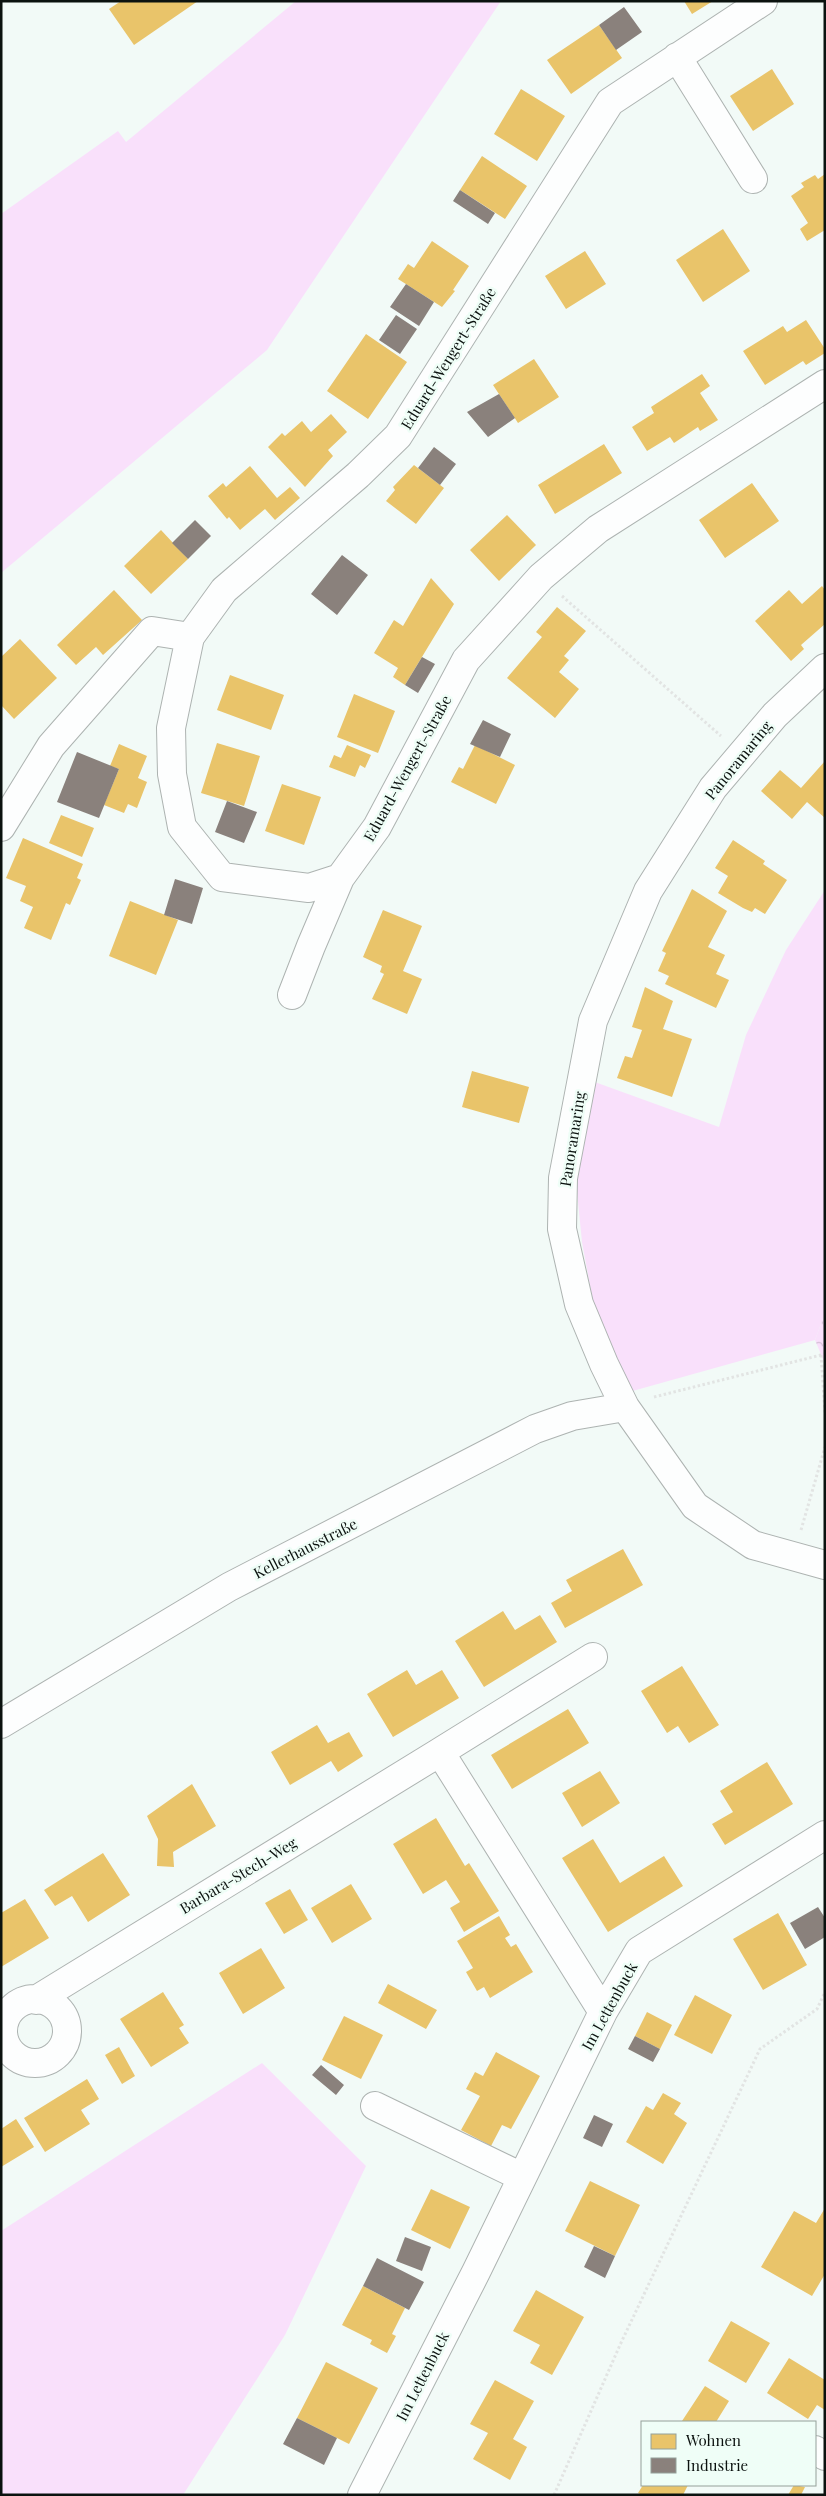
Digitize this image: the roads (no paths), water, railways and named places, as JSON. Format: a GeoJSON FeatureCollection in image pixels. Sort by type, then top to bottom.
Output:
{"type":"FeatureCollection","features":[{"type":"Feature","properties":{"kind":"street","name":"Eduard-Wengert-Straße"},"geometry":{"type":"LineString","coordinates":[[340,878],[310,888],[222,878],[182,827],[172,774],[171,728],[190,637],[224,590],[358,475],[398,436],[610,102],[763,1]]}},
{"type":"Feature","properties":{"kind":"street"},"geometry":{"type":"LineString","coordinates":[[677,57],[753,179]]}},
{"type":"Feature","properties":{"kind":"street","name":"Eduard-Wengert-Straße"},"geometry":{"type":"LineString","coordinates":[[292,995],[340,878],[378,827],[466,660],[541,577],[598,530],[825,384]]}},
{"type":"Feature","properties":{"kind":"street"},"geometry":{"type":"LineString","coordinates":[[1,827],[51,746],[152,631],[190,637]]}},
{"type":"Feature","properties":{"kind":"street","name":"Panoramaring"},"geometry":{"type":"LineString","coordinates":[[825,668],[775,715],[713,788],[648,891],[593,1021],[563,1178],[562,1229],[579,1304],[604,1364],[625,1407],[695,1506],[753,1545],[825,1565]]}},
{"type":"Feature","properties":{"kind":"street","name":"Kellerhausstraße"},"geometry":{"type":"LineString","coordinates":[[1,1724],[229,1587],[535,1430],[572,1416],[625,1407]]}},
{"type":"Feature","properties":{"kind":"street","name":"Barbara-Stech-Weg"},"geometry":{"type":"LineString","coordinates":[[36,2000],[592,1657]]}},
{"type":"Feature","properties":{"kind":"street"},"geometry":{"type":"LineString","coordinates":[[440,1752],[603,2012]]}},
{"type":"Feature","properties":{"kind":"street","name":"Im Lettenbuck"},"geometry":{"type":"LineString","coordinates":[[362,2495],[603,2012],[639,1951],[825,1836]]}},
{"type":"Feature","properties":{"kind":"street"},"geometry":{"type":"LineString","coordinates":[[375,2106],[522,2177]]}}]}
